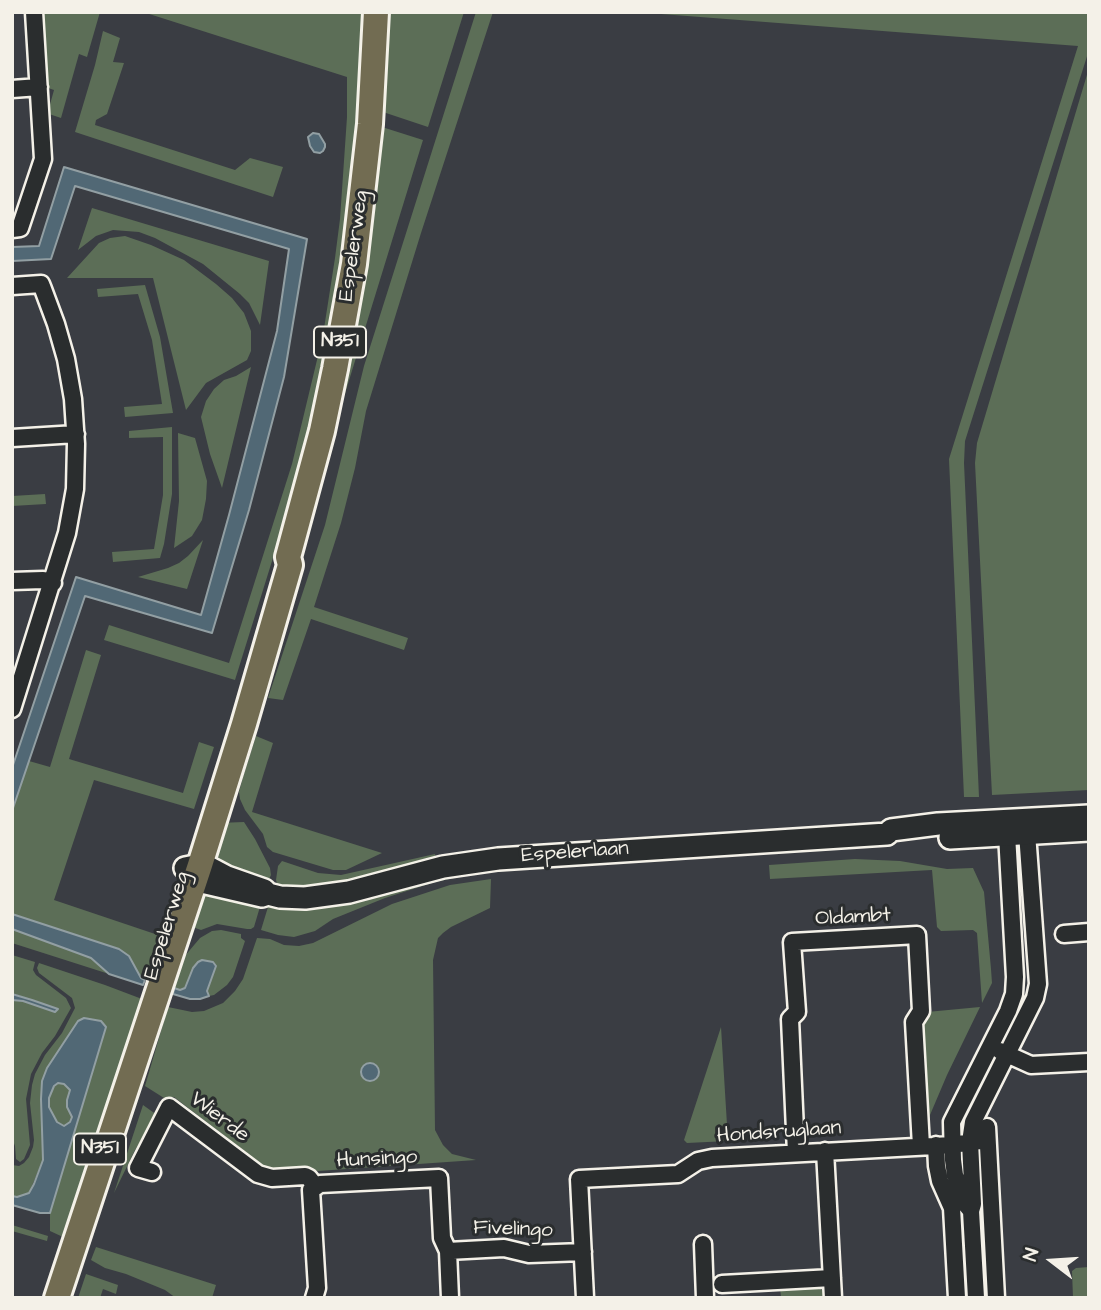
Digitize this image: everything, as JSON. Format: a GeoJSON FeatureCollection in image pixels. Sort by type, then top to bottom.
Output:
{"type":"FeatureCollection","features":[{"type":"Feature","properties":{"kind":"main road","name":"Espelerweg"},"geometry":{"type":"LineString","coordinates":[[50,1298],[194,871],[282,562],[288,557],[322,431],[354,264],[371,112],[376,12]]}},
{"type":"Feature","properties":{"kind":"main road","name":"Espelerlaan"},"geometry":{"type":"LineString","coordinates":[[1016,829],[1089,816]]}},
{"type":"Feature","properties":{"kind":"main road","name":"Espelerlaan"},"geometry":{"type":"LineString","coordinates":[[194,871],[262,896],[268,894],[305,898],[332,895],[443,867],[518,857],[887,834],[891,830],[939,824],[1089,830]]}},
{"type":"Feature","properties":{"kind":"main road","name":"Espelerweg"},"geometry":{"type":"LineString","coordinates":[[57,1298],[150,1001]]}},
{"type":"Feature","properties":{"kind":"street"},"geometry":{"type":"LineString","coordinates":[[12,229],[20,228],[43,159],[34,12]]}},
{"type":"Feature","properties":{"kind":"street"},"geometry":{"type":"LineString","coordinates":[[12,89],[39,87]]}},
{"type":"Feature","properties":{"kind":"street"},"geometry":{"type":"LineString","coordinates":[[12,286],[41,285],[43,289],[66,359],[76,434],[73,505],[64,546],[12,709]]}},
{"type":"Feature","properties":{"kind":"street"},"geometry":{"type":"LineString","coordinates":[[12,438],[76,434]]}},
{"type":"Feature","properties":{"kind":"street"},"geometry":{"type":"LineString","coordinates":[[12,581],[43,580],[53,583]]}},
{"type":"Feature","properties":{"kind":"street"},"geometry":{"type":"LineString","coordinates":[[971,1211],[966,1205],[955,1175],[952,1126],[1011,1004],[1014,988],[1016,829]]}},
{"type":"Feature","properties":{"kind":"street"},"geometry":{"type":"LineString","coordinates":[[976,1298],[971,1211],[973,1204],[970,1142],[973,1122],[1038,988],[1016,829]]}},
{"type":"Feature","properties":{"kind":"street"},"geometry":{"type":"LineString","coordinates":[[1064,934],[1089,932]]}},
{"type":"Feature","properties":{"kind":"street","name":"Oldambt"},"geometry":{"type":"LineString","coordinates":[[796,1153],[789,1019],[797,1012],[792,942],[917,935],[921,1011],[914,1022],[928,1145]]}},
{"type":"Feature","properties":{"kind":"street"},"geometry":{"type":"LineString","coordinates":[[990,1046],[1033,1065],[1089,1062]]}},
{"type":"Feature","properties":{"kind":"street","name":"Wierde"},"geometry":{"type":"LineString","coordinates":[[152,1172],[138,1168],[169,1107],[258,1174],[272,1178],[305,1176],[316,1187]]}},
{"type":"Feature","properties":{"kind":"street","name":"Hondsruglaan"},"geometry":{"type":"LineString","coordinates":[[585,1298],[579,1179],[678,1174],[705,1159],[953,1145],[970,1142],[987,1134],[996,1298]]}},
{"type":"Feature","properties":{"kind":"street"},"geometry":{"type":"LineString","coordinates":[[928,1145],[952,1208],[957,1298]]}},
{"type":"Feature","properties":{"kind":"street"},"geometry":{"type":"LineString","coordinates":[[825,1151],[833,1298]]}},
{"type":"Feature","properties":{"kind":"street","name":"Hunsingo"},"geometry":{"type":"LineString","coordinates":[[314,1298],[317,1288],[312,1190],[320,1184],[439,1178],[442,1238],[448,1251]]}},
{"type":"Feature","properties":{"kind":"street"},"geometry":{"type":"LineString","coordinates":[[703,1244],[705,1298]]}},
{"type":"Feature","properties":{"kind":"street","name":"Fivelingo"},"geometry":{"type":"LineString","coordinates":[[450,1298],[448,1251],[504,1248],[529,1254],[583,1252]]}},
{"type":"Feature","properties":{"kind":"street"},"geometry":{"type":"LineString","coordinates":[[722,1284],[832,1278]]}},
{"type":"Feature","properties":{"kind":"green space"},"geometry":{"type":"Polygon","coordinates":[[[43,12],[100,12],[87,57],[79,54],[61,118],[49,114],[54,90],[48,88],[43,12]]]}},
{"type":"Feature","properties":{"kind":"green space"},"geometry":{"type":"Polygon","coordinates":[[[143,12],[365,12],[360,142],[350,236],[305,455],[235,680],[104,640],[109,625],[229,663],[292,464],[323,335],[340,219],[347,77],[143,12]]]}},
{"type":"Feature","properties":{"kind":"green space"},"geometry":{"type":"Polygon","coordinates":[[[385,12],[464,12],[428,127],[383,112],[385,12]]]}},
{"type":"Feature","properties":{"kind":"green space"},"geometry":{"type":"Polygon","coordinates":[[[476,12],[493,12],[366,411],[341,523],[314,607],[408,638],[404,650],[311,619],[283,700],[268,698],[325,525],[364,366],[476,12]]]}},
{"type":"Feature","properties":{"kind":"green space"},"geometry":{"type":"Polygon","coordinates":[[[635,12],[1089,12],[1089,50],[965,441],[979,797],[964,797],[949,459],[1078,46],[635,12]]]}},
{"type":"Feature","properties":{"kind":"green space"},"geometry":{"type":"Polygon","coordinates":[[[103,31],[120,38],[113,62],[124,63],[107,114],[96,120],[95,125],[235,170],[250,158],[283,167],[273,197],[75,132],[103,31]]]}},
{"type":"Feature","properties":{"kind":"green space"},"geometry":{"type":"Polygon","coordinates":[[[1089,68],[1089,790],[992,795],[975,463],[977,443],[1089,68]]]}},
{"type":"Feature","properties":{"kind":"green space"},"geometry":{"type":"Polygon","coordinates":[[[382,127],[423,140],[335,426],[347,378],[363,286],[382,127]]]}},
{"type":"Feature","properties":{"kind":"green space"},"geometry":{"type":"Polygon","coordinates":[[[92,208],[269,261],[260,325],[249,303],[240,294],[203,264],[155,238],[139,232],[113,230],[96,236],[78,250],[92,208]]]}},
{"type":"Feature","properties":{"kind":"green space"},"geometry":{"type":"Polygon","coordinates":[[[125,236],[184,260],[216,284],[244,313],[251,331],[251,351],[247,360],[206,383],[186,410],[153,278],[67,278],[99,243],[125,236]]]}},
{"type":"Feature","properties":{"kind":"green space"},"geometry":{"type":"Polygon","coordinates":[[[145,285],[160,337],[173,413],[125,417],[124,407],[162,404],[152,340],[138,294],[98,297],[97,289],[145,285]]]}},
{"type":"Feature","properties":{"kind":"green space"},"geometry":{"type":"Polygon","coordinates":[[[251,367],[222,488],[201,417],[206,401],[214,389],[224,380],[251,367]]]}},
{"type":"Feature","properties":{"kind":"green space"},"geometry":{"type":"Polygon","coordinates":[[[172,427],[172,494],[160,558],[113,562],[112,552],[154,549],[163,495],[163,437],[129,438],[129,431],[172,427]]]}},
{"type":"Feature","properties":{"kind":"green space"},"geometry":{"type":"Polygon","coordinates":[[[178,433],[195,438],[207,481],[202,520],[192,536],[174,548],[179,501],[178,433]]]}},
{"type":"Feature","properties":{"kind":"green space"},"geometry":{"type":"Polygon","coordinates":[[[45,494],[46,504],[12,506],[12,496],[45,494]]]}},
{"type":"Feature","properties":{"kind":"green space"},"geometry":{"type":"Polygon","coordinates":[[[203,540],[187,589],[138,577],[179,563],[203,540]]]}},
{"type":"Feature","properties":{"kind":"green space"},"geometry":{"type":"Polygon","coordinates":[[[86,650],[101,655],[69,759],[183,793],[199,742],[214,747],[194,809],[94,780],[54,900],[161,936],[150,974],[147,974],[145,980],[119,949],[12,914],[12,811],[29,761],[50,767],[86,650]]]}},
{"type":"Feature","properties":{"kind":"green space"},"geometry":{"type":"Polygon","coordinates":[[[256,736],[273,743],[252,812],[382,853],[346,870],[333,870],[273,852],[267,847],[263,834],[245,810],[239,792],[256,736]]]}},
{"type":"Feature","properties":{"kind":"green space"},"geometry":{"type":"Polygon","coordinates":[[[244,822],[270,868],[271,875],[266,886],[215,860],[212,851],[218,823],[244,822]]]}},
{"type":"Feature","properties":{"kind":"green space"},"geometry":{"type":"Polygon","coordinates":[[[435,854],[436,863],[348,887],[281,890],[276,880],[278,866],[282,861],[318,873],[341,875],[435,854]]]}},
{"type":"Feature","properties":{"kind":"green space"},"geometry":{"type":"Polygon","coordinates":[[[855,859],[900,861],[947,869],[973,868],[984,892],[992,983],[982,1003],[977,933],[973,930],[941,931],[937,927],[932,870],[770,879],[769,865],[855,859]]]}},
{"type":"Feature","properties":{"kind":"green space"},"geometry":{"type":"Polygon","coordinates":[[[484,872],[435,882],[385,898],[333,919],[315,931],[294,937],[261,930],[268,907],[274,903],[484,872]]]}},
{"type":"Feature","properties":{"kind":"green space"},"geometry":{"type":"Polygon","coordinates":[[[491,879],[490,908],[443,933],[438,938],[433,960],[435,1130],[443,1145],[452,1154],[476,1160],[318,1171],[295,1167],[269,1170],[174,1097],[164,1098],[145,1086],[168,1007],[192,1012],[204,1011],[223,1003],[243,979],[257,938],[270,939],[284,945],[313,943],[392,904],[450,885],[491,879]]]}},
{"type":"Feature","properties":{"kind":"green space"},"geometry":{"type":"Polygon","coordinates":[[[209,893],[262,900],[254,927],[247,929],[217,924],[201,930],[184,924],[201,897],[209,893]]]}},
{"type":"Feature","properties":{"kind":"green space"},"geometry":{"type":"Polygon","coordinates":[[[12,929],[91,958],[109,974],[12,943],[12,929]]]}},
{"type":"Feature","properties":{"kind":"green space"},"geometry":{"type":"Polygon","coordinates":[[[212,931],[241,934],[245,941],[233,977],[227,985],[209,996],[207,991],[213,975],[180,991],[174,988],[184,957],[200,938],[212,931]]]}},
{"type":"Feature","properties":{"kind":"green space"},"geometry":{"type":"Polygon","coordinates":[[[12,955],[35,962],[33,970],[36,975],[66,998],[71,1008],[31,1074],[26,1099],[30,1145],[20,1162],[16,1159],[12,1138],[12,1000],[55,1012],[57,1009],[12,993],[12,955]]]}},
{"type":"Feature","properties":{"kind":"green space"},"geometry":{"type":"Polygon","coordinates":[[[39,963],[142,999],[105,1118],[63,1237],[50,1231],[50,1213],[106,1028],[78,1021],[47,1068],[42,1081],[41,1099],[43,1160],[29,1193],[12,1196],[12,1165],[19,1166],[24,1163],[33,1147],[30,1103],[35,1074],[75,1008],[72,998],[39,973],[39,963]]]}},
{"type":"Feature","properties":{"kind":"green space"},"geometry":{"type":"Polygon","coordinates":[[[980,1007],[927,1122],[923,1020],[927,1012],[980,1007]]]}},
{"type":"Feature","properties":{"kind":"green space"},"geometry":{"type":"Polygon","coordinates":[[[721,1027],[728,1141],[687,1143],[684,1140],[721,1027]]]}},
{"type":"Feature","properties":{"kind":"green space"},"geometry":{"type":"Polygon","coordinates":[[[58,1083],[64,1084],[70,1090],[67,1107],[72,1117],[64,1126],[57,1122],[49,1107],[49,1098],[58,1083]]]}},
{"type":"Feature","properties":{"kind":"green space"},"geometry":{"type":"Polygon","coordinates":[[[143,1105],[157,1115],[135,1150],[114,1193],[143,1105]]]}},
{"type":"Feature","properties":{"kind":"green space"},"geometry":{"type":"Polygon","coordinates":[[[12,1225],[48,1236],[47,1241],[12,1231],[12,1225]]]}},
{"type":"Feature","properties":{"kind":"green space"},"geometry":{"type":"Polygon","coordinates":[[[96,1247],[216,1285],[212,1298],[176,1298],[165,1290],[105,1268],[91,1260],[96,1247]]]}},
{"type":"Feature","properties":{"kind":"green space"},"geometry":{"type":"Polygon","coordinates":[[[1089,1267],[1089,1298],[1073,1298],[1072,1271],[1089,1267]]]}},
{"type":"Feature","properties":{"kind":"green space"},"geometry":{"type":"Polygon","coordinates":[[[86,1274],[118,1285],[116,1294],[103,1289],[100,1298],[78,1298],[86,1274]]]}},
{"type":"Feature","properties":{"kind":"green space"},"geometry":{"type":"Polygon","coordinates":[[[780,1288],[819,1288],[823,1291],[823,1298],[777,1298],[781,1297],[780,1288]]]}},
{"type":"Feature","properties":{"kind":"water"},"geometry":{"type":"Polygon","coordinates":[[[313,133],[319,134],[325,144],[320,153],[314,152],[310,146],[308,137],[313,133]]]}},
{"type":"Feature","properties":{"kind":"water"},"geometry":{"type":"Polygon","coordinates":[[[64,167],[307,239],[284,377],[249,510],[212,633],[85,596],[12,811],[12,768],[76,577],[201,615],[277,331],[289,249],[75,186],[51,259],[12,261],[12,247],[39,246],[64,167]]]}},
{"type":"Feature","properties":{"kind":"water"},"geometry":{"type":"Polygon","coordinates":[[[12,914],[119,949],[129,956],[141,978],[145,980],[143,985],[109,974],[91,958],[12,929],[12,914]]]}},
{"type":"Feature","properties":{"kind":"water"},"geometry":{"type":"Polygon","coordinates":[[[202,960],[213,962],[216,966],[207,991],[209,996],[190,999],[173,994],[174,988],[185,988],[193,968],[202,960]]]}},
{"type":"Feature","properties":{"kind":"water"},"geometry":{"type":"Polygon","coordinates":[[[12,994],[58,1009],[55,1012],[12,1000],[12,994]]]}},
{"type":"Feature","properties":{"kind":"water"},"geometry":{"type":"Polygon","coordinates":[[[84,1018],[101,1021],[106,1027],[50,1213],[40,1213],[12,1205],[12,1196],[29,1193],[34,1184],[43,1160],[42,1081],[47,1068],[78,1021],[84,1018]],[[58,1083],[54,1086],[49,1107],[57,1122],[64,1126],[72,1117],[67,1107],[70,1090],[64,1084],[58,1083]]]}},
{"type":"Feature","properties":{"kind":"water"},"geometry":{"type":"Polygon","coordinates":[[[370,1063],[376,1066],[379,1072],[376,1078],[370,1081],[364,1078],[361,1072],[364,1066],[370,1063]]]}}]}
